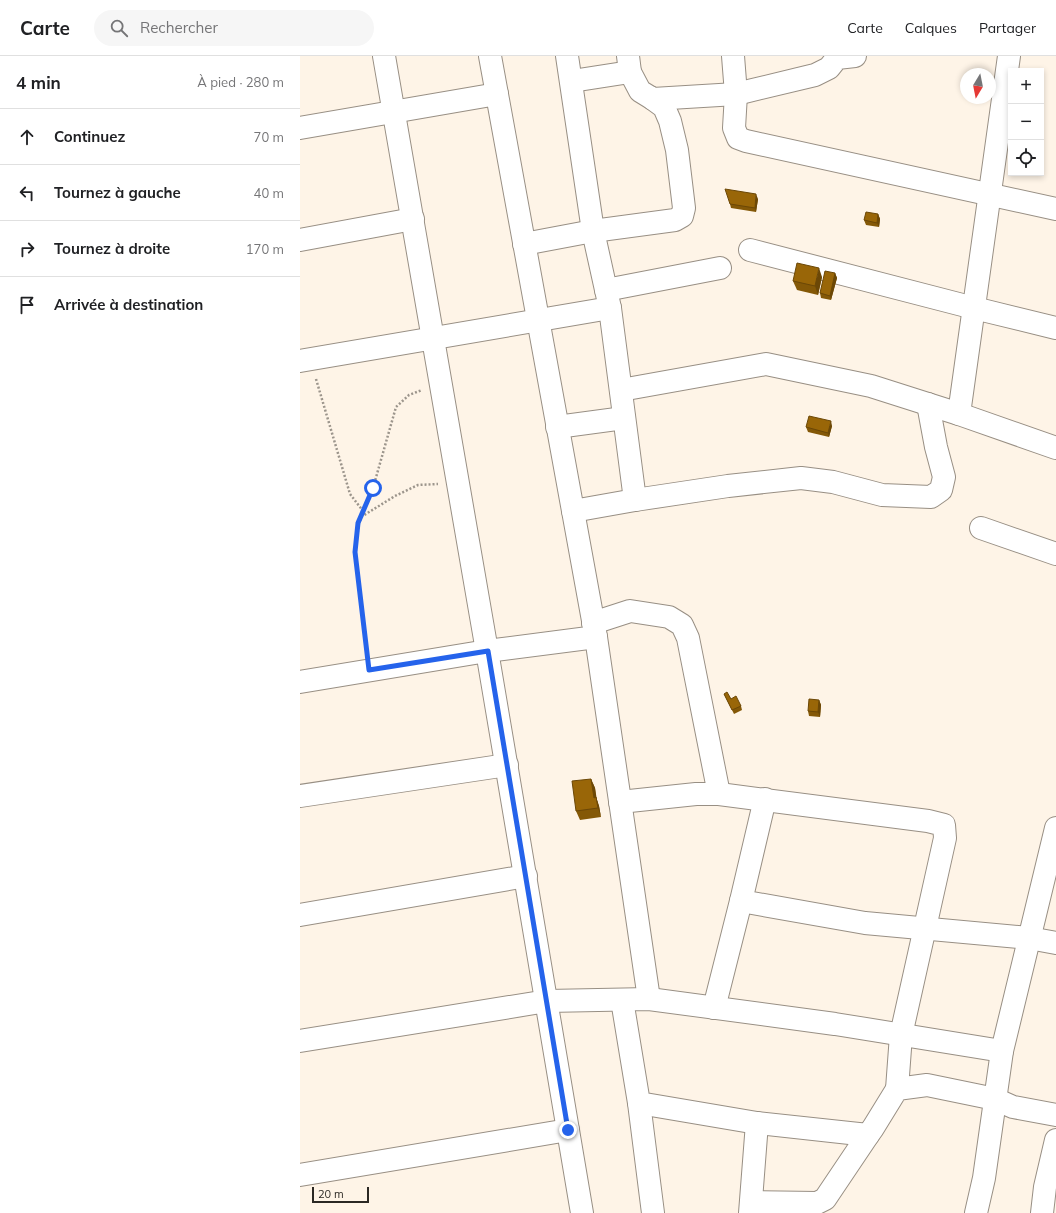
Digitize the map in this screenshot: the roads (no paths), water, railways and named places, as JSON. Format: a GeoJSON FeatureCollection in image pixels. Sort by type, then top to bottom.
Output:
{"type":"FeatureCollection","features":[{"type":"Feature","properties":{"kind":"street"},"geometry":{"type":"LineString","coordinates":[[384,56],[488,651],[582,1213]]}},
{"type":"Feature","properties":{"kind":"street"},"geometry":{"type":"LineString","coordinates":[[490,56],[594,630],[649,999]]}},
{"type":"Feature","properties":{"kind":"street"},"geometry":{"type":"LineString","coordinates":[[567,56],[572,81],[593,231],[608,299],[636,500]]}},
{"type":"Feature","properties":{"kind":"street"},"geometry":{"type":"LineString","coordinates":[[733,56],[736,94],[734,128],[738,138],[1056,209]]}},
{"type":"Feature","properties":{"kind":"street"},"geometry":{"type":"LineString","coordinates":[[959,414],[1009,56]]}},
{"type":"Feature","properties":{"kind":"street"},"geometry":{"type":"LineString","coordinates":[[653,99],[736,94],[815,75],[829,68],[843,57]]}},
{"type":"Feature","properties":{"kind":"street"},"geometry":{"type":"LineString","coordinates":[[524,244],[593,231],[675,220],[682,216],[684,208],[678,150],[670,121],[664,107],[640,91],[629,64],[572,81]]}},
{"type":"Feature","properties":{"kind":"street"},"geometry":{"type":"LineString","coordinates":[[300,128],[497,94]]}},
{"type":"Feature","properties":{"kind":"street"},"geometry":{"type":"LineString","coordinates":[[300,240],[413,219]]}},
{"type":"Feature","properties":{"kind":"street"},"geometry":{"type":"LineString","coordinates":[[750,250],[1056,328]]}},
{"type":"Feature","properties":{"kind":"street"},"geometry":{"type":"LineString","coordinates":[[305,360],[538,320],[720,268]]}},
{"type":"Feature","properties":{"kind":"street"},"geometry":{"type":"LineString","coordinates":[[621,390],[766,364],[871,386],[959,414],[1056,448]]}},
{"type":"Feature","properties":{"kind":"street"},"geometry":{"type":"LineString","coordinates":[[573,511],[728,486],[801,478],[833,482],[882,495],[932,497],[941,490],[944,477],[936,447],[928,404]]}},
{"type":"Feature","properties":{"kind":"street"},"geometry":{"type":"LineString","coordinates":[[557,427],[624,418]]}},
{"type":"Feature","properties":{"kind":"street"},"geometry":{"type":"LineString","coordinates":[[981,528],[1056,554]]}},
{"type":"Feature","properties":{"kind":"street"},"geometry":{"type":"LineString","coordinates":[[300,682],[488,651],[594,630],[630,611],[669,617],[682,625],[688,638],[719,794]]}},
{"type":"Feature","properties":{"kind":"street"},"geometry":{"type":"LineString","coordinates":[[300,796],[507,765]]}},
{"type":"Feature","properties":{"kind":"street"},"geometry":{"type":"LineString","coordinates":[[620,802],[696,794],[719,794],[928,821],[944,825],[945,838],[901,1035],[897,1089],[873,1128],[825,1199],[817,1203],[751,1207],[757,1123]]}},
{"type":"Feature","properties":{"kind":"street"},"geometry":{"type":"LineString","coordinates":[[714,1008],[765,799]]}},
{"type":"Feature","properties":{"kind":"street"},"geometry":{"type":"LineString","coordinates":[[976,1213],[984,1178],[1002,1051],[1056,828]]}},
{"type":"Feature","properties":{"kind":"street"},"geometry":{"type":"LineString","coordinates":[[300,915],[526,876]]}},
{"type":"Feature","properties":{"kind":"street"},"geometry":{"type":"LineString","coordinates":[[741,901],[865,923],[1029,938],[1056,943]]}},
{"type":"Feature","properties":{"kind":"street"},"geometry":{"type":"LineString","coordinates":[[300,1041],[547,1001],[649,999],[835,1024],[1002,1051]]}},
{"type":"Feature","properties":{"kind":"street"},"geometry":{"type":"LineString","coordinates":[[622,1000],[639,1103],[653,1213]]}},
{"type":"Feature","properties":{"kind":"street"},"geometry":{"type":"LineString","coordinates":[[897,1089],[927,1085],[995,1099],[1013,1107],[1056,1115]]}},
{"type":"Feature","properties":{"kind":"street"},"geometry":{"type":"LineString","coordinates":[[639,1103],[757,1123],[868,1135]]}},
{"type":"Feature","properties":{"kind":"street"},"geometry":{"type":"LineString","coordinates":[[300,1176],[568,1130]]}},
{"type":"Feature","properties":{"kind":"street"},"geometry":{"type":"LineString","coordinates":[[1042,1213],[1045,1187],[1056,1140]]}}]}
